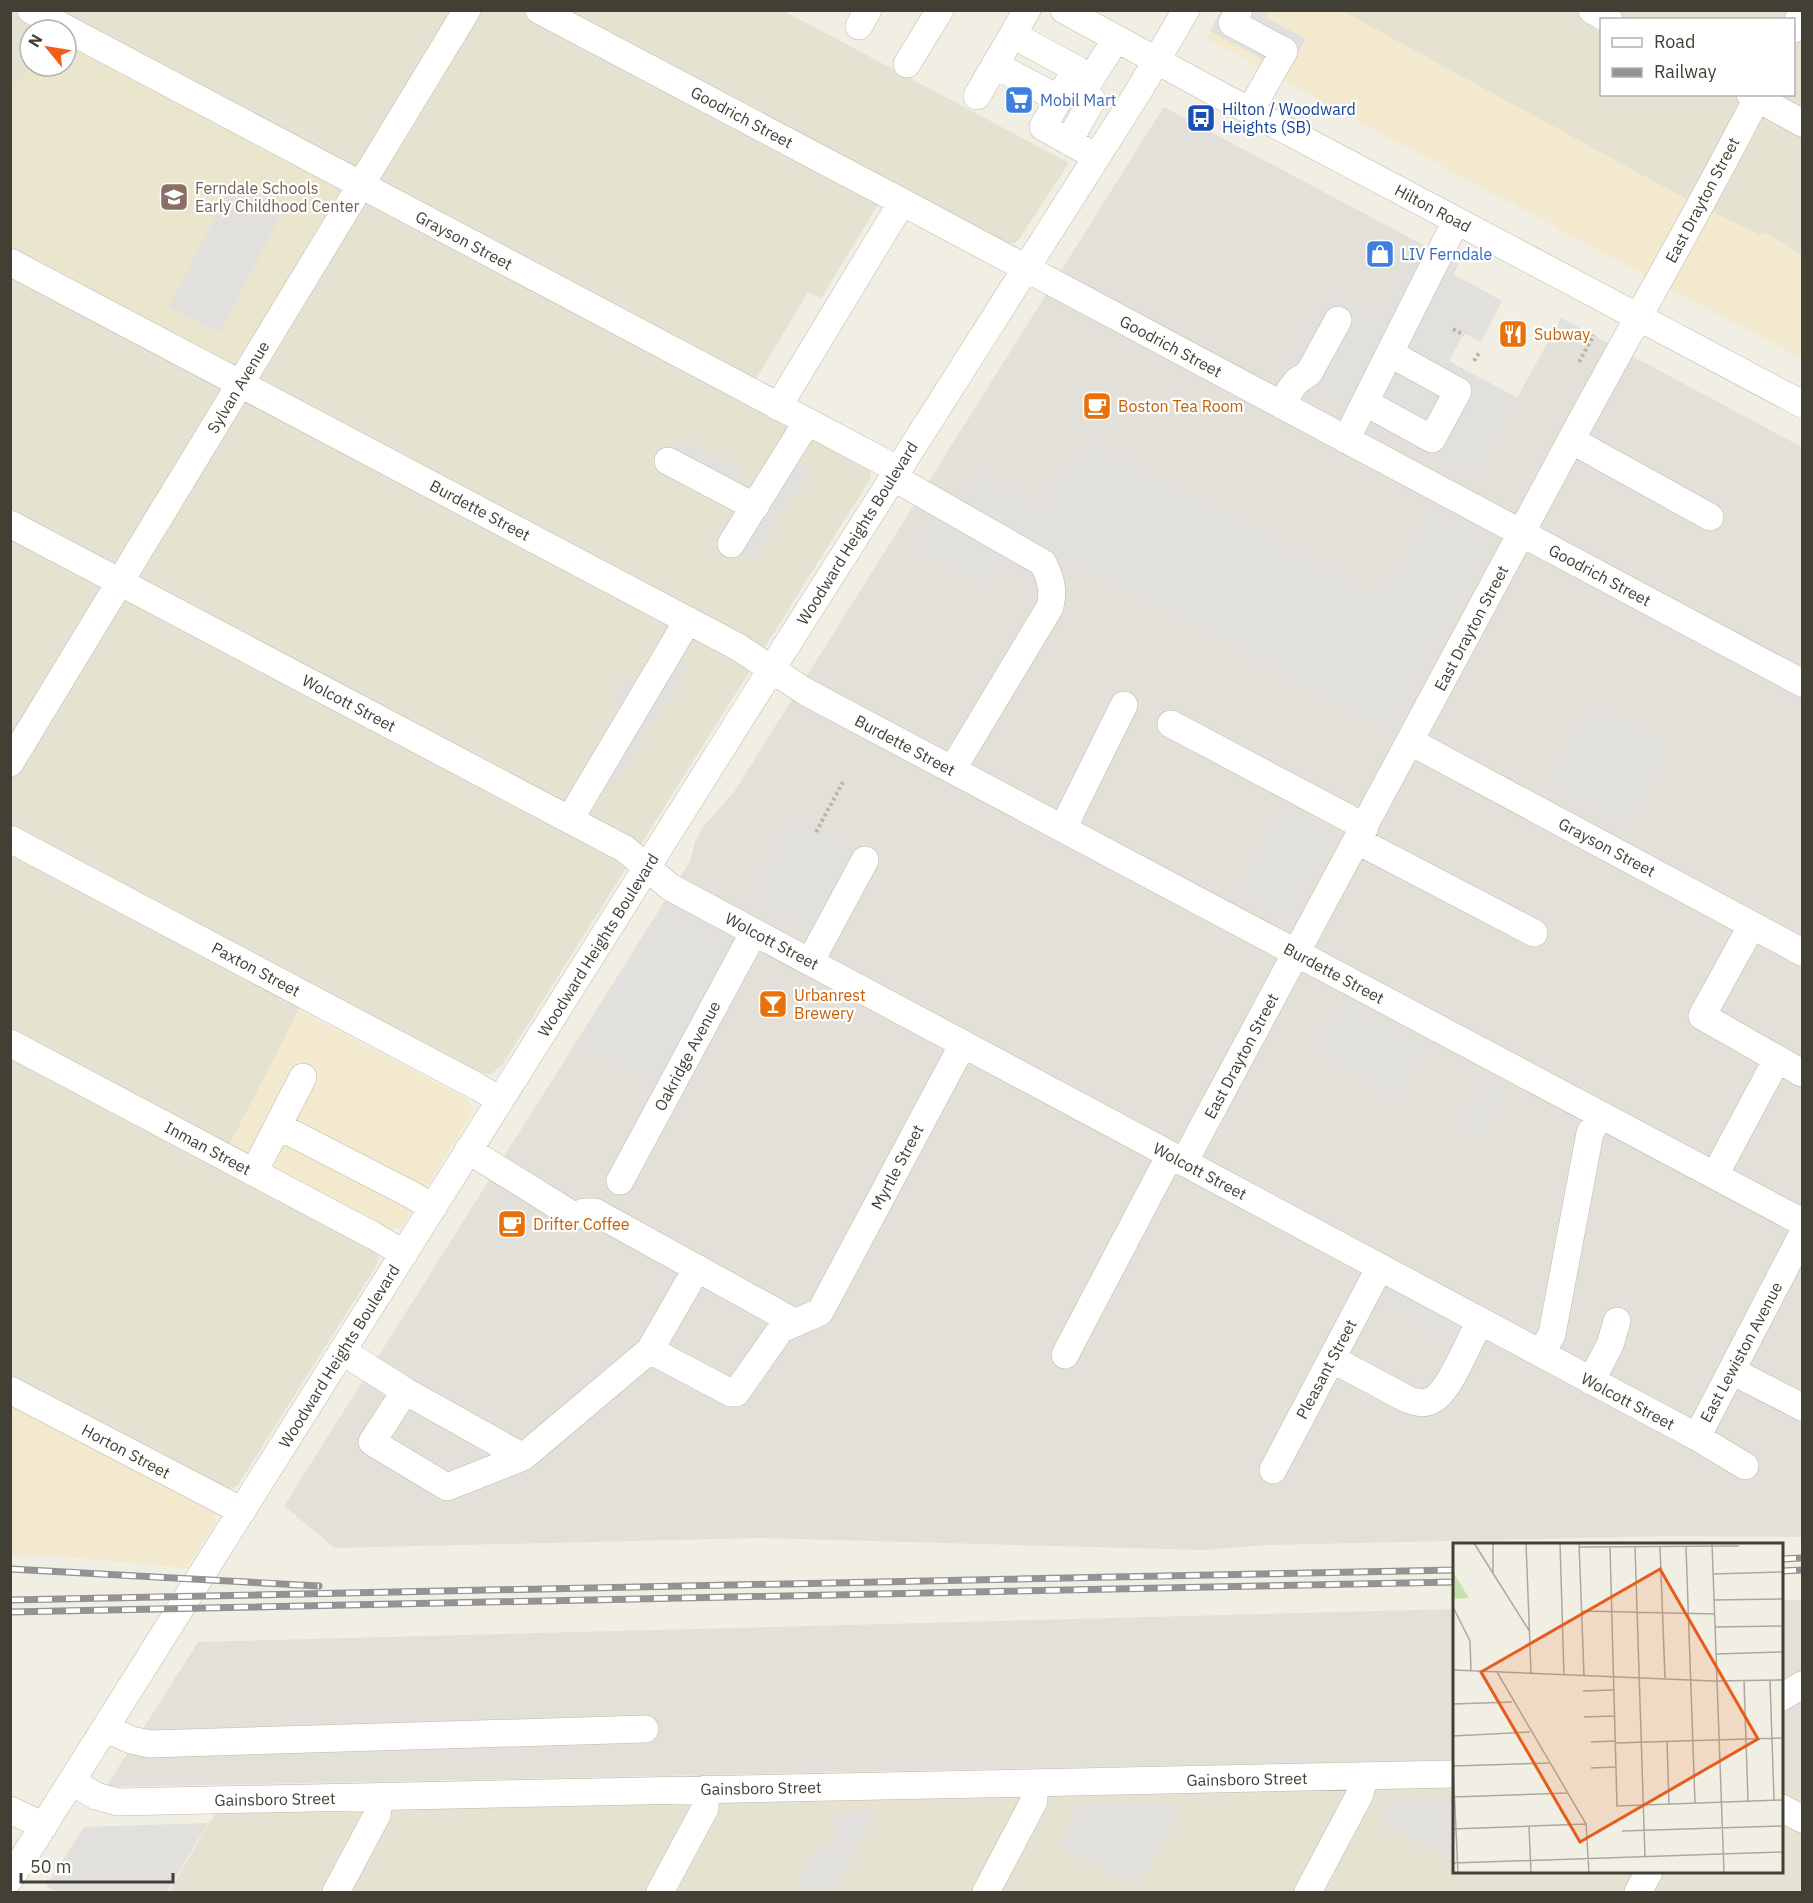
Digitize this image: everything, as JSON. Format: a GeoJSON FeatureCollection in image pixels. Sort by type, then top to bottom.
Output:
{"type":"FeatureCollection","features":[{"type":"Feature","properties":{"kind":"street","name":"Grayson Street"},"geometry":{"type":"LineString","coordinates":[[31,10],[778,406],[895,473],[1043,563],[1051,579],[1050,607],[952,770]]}},
{"type":"Feature","properties":{"kind":"street","name":"Sylvan Avenue"},"geometry":{"type":"LineString","coordinates":[[10,763],[467,10]]}},
{"type":"Feature","properties":{"kind":"street","name":"Goodrich Street"},"geometry":{"type":"LineString","coordinates":[[539,10],[1803,683]]}},
{"type":"Feature","properties":{"kind":"street"},"geometry":{"type":"LineString","coordinates":[[907,64],[940,10]]}},
{"type":"Feature","properties":{"kind":"street"},"geometry":{"type":"LineString","coordinates":[[977,96],[1027,10]]}},
{"type":"Feature","properties":{"kind":"street","name":"Hilton Road"},"geometry":{"type":"LineString","coordinates":[[1064,10],[1156,62],[1803,404]]}},
{"type":"Feature","properties":{"kind":"street","name":"Woodward Heights Boulevard"},"geometry":{"type":"LineString","coordinates":[[10,1879],[1024,268],[1097,157],[1186,10]]}},
{"type":"Feature","properties":{"kind":"street"},"geometry":{"type":"LineString","coordinates":[[1239,10],[1232,22],[1284,51],[1250,111]]}},
{"type":"Feature","properties":{"kind":"street"},"geometry":{"type":"LineString","coordinates":[[1592,10],[1606,18]]}},
{"type":"Feature","properties":{"kind":"street"},"geometry":{"type":"LineString","coordinates":[[1795,27],[1803,12]]}},
{"type":"Feature","properties":{"kind":"street"},"geometry":{"type":"LineString","coordinates":[[1013,35],[1076,69],[1069,93]]}},
{"type":"Feature","properties":{"kind":"street"},"geometry":{"type":"LineString","coordinates":[[1097,157],[1043,127],[1116,39]]}},
{"type":"Feature","properties":{"kind":"street"},"geometry":{"type":"LineString","coordinates":[[995,65],[1069,93]]}},
{"type":"Feature","properties":{"kind":"street"},"geometry":{"type":"LineString","coordinates":[[1755,96],[1803,123]]}},
{"type":"Feature","properties":{"kind":"street","name":"East Drayton Street"},"geometry":{"type":"LineString","coordinates":[[1065,1355],[1296,953],[1755,96]]}},
{"type":"Feature","properties":{"kind":"street"},"geometry":{"type":"LineString","coordinates":[[778,406],[902,202]]}},
{"type":"Feature","properties":{"kind":"street"},"geometry":{"type":"LineString","coordinates":[[1347,440],[1456,221]]}},
{"type":"Feature","properties":{"kind":"street","name":"Burdette Street"},"geometry":{"type":"LineString","coordinates":[[10,262],[749,652],[796,687],[1803,1222]]}},
{"type":"Feature","properties":{"kind":"street"},"geometry":{"type":"LineString","coordinates":[[1283,406],[1297,381],[1309,373],[1338,320]]}},
{"type":"Feature","properties":{"kind":"street"},"geometry":{"type":"LineString","coordinates":[[1366,402],[1431,439],[1458,391],[1391,354]]}},
{"type":"Feature","properties":{"kind":"street"},"geometry":{"type":"LineString","coordinates":[[730,544],[807,422]]}},
{"type":"Feature","properties":{"kind":"street"},"geometry":{"type":"LineString","coordinates":[[1571,440],[1710,517]]}},
{"type":"Feature","properties":{"kind":"street"},"geometry":{"type":"LineString","coordinates":[[668,461],[755,507]]}},
{"type":"Feature","properties":{"kind":"street","name":"Wolcott Street"},"geometry":{"type":"LineString","coordinates":[[10,524],[570,819],[625,849],[670,887],[1697,1437],[1745,1466]]}},
{"type":"Feature","properties":{"kind":"street"},"geometry":{"type":"LineString","coordinates":[[570,819],[688,620]]}},
{"type":"Feature","properties":{"kind":"street"},"geometry":{"type":"LineString","coordinates":[[1063,828],[1124,705]]}},
{"type":"Feature","properties":{"kind":"street"},"geometry":{"type":"LineString","coordinates":[[1171,724],[1534,933]]}},
{"type":"Feature","properties":{"kind":"street","name":"Grayson Street"},"geometry":{"type":"LineString","coordinates":[[1411,742],[1803,952]]}},
{"type":"Feature","properties":{"kind":"street","name":"Paxton Street"},"geometry":{"type":"LineString","coordinates":[[10,839],[500,1100]]}},
{"type":"Feature","properties":{"kind":"street"},"geometry":{"type":"LineString","coordinates":[[810,962],[866,860]]}},
{"type":"Feature","properties":{"kind":"street"},"geometry":{"type":"LineString","coordinates":[[1752,925],[1702,1016],[1803,1073]]}},
{"type":"Feature","properties":{"kind":"street","name":"Oakridge Avenue"},"geometry":{"type":"LineString","coordinates":[[620,1181],[754,932]]}},
{"type":"Feature","properties":{"kind":"street","name":"Inman Street"},"geometry":{"type":"LineString","coordinates":[[10,1043],[375,1236],[404,1254]]}},
{"type":"Feature","properties":{"kind":"street","name":"Myrtle Street"},"geometry":{"type":"LineString","coordinates":[[650,1350],[731,1394],[740,1389],[781,1329],[820,1312],[963,1044]]}},
{"type":"Feature","properties":{"kind":"street"},"geometry":{"type":"LineString","coordinates":[[1715,1175],[1777,1059]]}},
{"type":"Feature","properties":{"kind":"street"},"geometry":{"type":"LineString","coordinates":[[254,1172],[303,1077]]}},
{"type":"Feature","properties":{"kind":"street"},"geometry":{"type":"LineString","coordinates":[[1541,1354],[1552,1334],[1590,1133],[1601,1115]]}},
{"type":"Feature","properties":{"kind":"street"},"geometry":{"type":"LineString","coordinates":[[278,1126],[401,1189],[433,1208]]}},
{"type":"Feature","properties":{"kind":"street"},"geometry":{"type":"LineString","coordinates":[[468,1150],[574,1216],[584,1212],[595,1212],[796,1323]]}},
{"type":"Feature","properties":{"kind":"street","name":"East Lewiston Avenue"},"geometry":{"type":"LineString","coordinates":[[1697,1437],[1803,1235]]}},
{"type":"Feature","properties":{"kind":"street","name":"Pleasant Street"},"geometry":{"type":"LineString","coordinates":[[1273,1470],[1380,1267]]}},
{"type":"Feature","properties":{"kind":"street"},"geometry":{"type":"LineString","coordinates":[[405,1391],[372,1442],[447,1487],[523,1457],[650,1350],[697,1268]]}},
{"type":"Feature","properties":{"kind":"street"},"geometry":{"type":"LineString","coordinates":[[1332,1359],[1407,1399],[1425,1403],[1435,1399],[1444,1390],[1480,1321]]}},
{"type":"Feature","properties":{"kind":"street"},"geometry":{"type":"LineString","coordinates":[[1592,1381],[1610,1345],[1617,1321]]}},
{"type":"Feature","properties":{"kind":"street"},"geometry":{"type":"LineString","coordinates":[[342,1352],[405,1391],[523,1457]]}},
{"type":"Feature","properties":{"kind":"street"},"geometry":{"type":"LineString","coordinates":[[1732,1371],[1803,1407]]}},
{"type":"Feature","properties":{"kind":"street","name":"Horton Street"},"geometry":{"type":"LineString","coordinates":[[10,1390],[242,1511]]}},
{"type":"Feature","properties":{"kind":"street"},"geometry":{"type":"LineString","coordinates":[[1783,1696],[1803,1684]]}},
{"type":"Feature","properties":{"kind":"street"},"geometry":{"type":"LineString","coordinates":[[105,1728],[131,1740],[150,1744],[645,1729]]}},
{"type":"Feature","properties":{"kind":"street","name":"Gainsboro Street"},"geometry":{"type":"LineString","coordinates":[[72,1782],[96,1796],[118,1802],[1453,1774]]}},
{"type":"Feature","properties":{"kind":"street"},"geometry":{"type":"LineString","coordinates":[[1308,1893],[1359,1796],[1365,1776]]}},
{"type":"Feature","properties":{"kind":"street"},"geometry":{"type":"LineString","coordinates":[[986,1893],[1034,1801],[1034,1783]]}},
{"type":"Feature","properties":{"kind":"street"},"geometry":{"type":"LineString","coordinates":[[660,1893],[705,1808],[706,1789]]}},
{"type":"Feature","properties":{"kind":"street"},"geometry":{"type":"LineString","coordinates":[[336,1893],[377,1815],[380,1797]]}},
{"type":"Feature","properties":{"kind":"street"},"geometry":{"type":"LineString","coordinates":[[1783,1809],[1803,1819]]}},
{"type":"Feature","properties":{"kind":"street"},"geometry":{"type":"LineString","coordinates":[[10,1810],[44,1826]]}},
{"type":"Feature","properties":{"kind":"street"},"geometry":{"type":"LineString","coordinates":[[1638,1893],[1648,1873]]}},
{"type":"Feature","properties":{"kind":"path"},"geometry":{"type":"LineString","coordinates":[[1453,329],[1464,335]]}},
{"type":"Feature","properties":{"kind":"path"},"geometry":{"type":"LineString","coordinates":[[1579,362],[1594,335]]}},
{"type":"Feature","properties":{"kind":"path"},"geometry":{"type":"LineString","coordinates":[[1474,361],[1479,353]]}},
{"type":"Feature","properties":{"kind":"path"},"geometry":{"type":"LineString","coordinates":[[816,832],[843,782]]}},
{"type":"Feature","properties":{"kind":"shaded area"},"geometry":{"type":"Polygon","coordinates":[[[11,11],[784,11],[1069,163],[1015,243],[1008,243],[892,182],[821,298],[808,292],[743,401],[869,469],[871,473],[869,481],[503,1064],[491,1074],[479,1073],[312,985],[292,1022],[373,1249],[379,1258],[375,1268],[238,1485],[231,1489],[222,1487],[11,1375],[11,247],[227,361],[236,363],[78,54],[78,18],[18,18],[18,78],[22,78],[11,96],[11,11]]]}},
{"type":"Feature","properties":{"kind":"shaded area"},"geometry":{"type":"Polygon","coordinates":[[[1221,11],[1342,11],[1682,197],[1760,235],[1762,232],[1802,255],[1802,359],[1206,38],[1221,11]]]}},
{"type":"Feature","properties":{"kind":"shaded area"},"geometry":{"type":"Polygon","coordinates":[[[1221,11],[1269,11],[1265,17],[1306,39],[1287,72],[1210,31],[1221,11]]]}},
{"type":"Feature","properties":{"kind":"shaded area"},"geometry":{"type":"Polygon","coordinates":[[[1342,11],[1802,11],[1802,255],[1763,232],[1760,236],[1682,197],[1342,11]]]}},
{"type":"Feature","properties":{"kind":"shaded area","name":"Ferndale Schools Early Childhood Center"},"geometry":{"type":"Polygon","coordinates":[[[78,48],[336,186],[340,192],[336,203],[243,357],[236,363],[227,361],[11,247],[10,96],[22,78],[78,78],[78,48]]]}},
{"type":"Feature","properties":{"kind":"shaded area"},"geometry":{"type":"Polygon","coordinates":[[[1163,108],[1459,264],[1416,344],[1517,398],[1561,318],[1802,447],[1802,1537],[1669,1536],[1266,1545],[1204,1550],[758,1538],[335,1548],[284,1506],[690,861],[695,842],[703,827],[734,792],[1163,108]]]}},
{"type":"Feature","properties":{"kind":"shaded area"},"geometry":{"type":"Polygon","coordinates":[[[232,183],[283,210],[220,333],[169,307],[232,183]]]}},
{"type":"Feature","properties":{"kind":"shaded area"},"geometry":{"type":"Polygon","coordinates":[[[1417,245],[1457,266],[1453,274],[1502,301],[1481,342],[1464,333],[1449,361],[1517,398],[1475,477],[1435,456],[1437,453],[1285,373],[1329,291],[1379,317],[1417,245]]]}},
{"type":"Feature","properties":{"kind":"shaded area"},"geometry":{"type":"Polygon","coordinates":[[[680,437],[743,471],[734,487],[671,454],[680,437]]]}},
{"type":"Feature","properties":{"kind":"shaded area"},"geometry":{"type":"Polygon","coordinates":[[[1092,442],[1381,598],[1430,508],[1492,542],[1391,731],[963,502],[979,473],[1043,507],[1071,455],[1082,461],[1092,442]]]}},
{"type":"Feature","properties":{"kind":"shaded area"},"geometry":{"type":"Polygon","coordinates":[[[794,460],[810,470],[754,560],[738,550],[794,460]]]}},
{"type":"Feature","properties":{"kind":"shaded area"},"geometry":{"type":"Polygon","coordinates":[[[932,508],[1006,548],[986,586],[912,546],[932,508]]]}},
{"type":"Feature","properties":{"kind":"shaded area"},"geometry":{"type":"Polygon","coordinates":[[[662,650],[689,667],[614,786],[587,769],[624,710],[610,701],[628,673],[642,682],[662,650]]]}},
{"type":"Feature","properties":{"kind":"shaded area"},"geometry":{"type":"Polygon","coordinates":[[[1591,705],[1670,747],[1627,827],[1549,786],[1591,705]]]}},
{"type":"Feature","properties":{"kind":"shaded area"},"geometry":{"type":"Polygon","coordinates":[[[1284,807],[1336,834],[1288,923],[1237,896],[1284,807]]]}},
{"type":"Feature","properties":{"kind":"shaded area"},"geometry":{"type":"Polygon","coordinates":[[[793,818],[852,850],[845,862],[854,867],[816,936],[749,899],[793,818]]]}},
{"type":"Feature","properties":{"kind":"shaded area"},"geometry":{"type":"Polygon","coordinates":[[[664,907],[734,944],[658,1086],[578,1041],[664,907]]]}},
{"type":"Feature","properties":{"kind":"shaded area"},"geometry":{"type":"Polygon","coordinates":[[[1342,1000],[1427,1046],[1397,1102],[1373,1090],[1377,1082],[1321,1051],[1325,1043],[1321,1040],[1342,1000]]]}},
{"type":"Feature","properties":{"kind":"shaded area"},"geometry":{"type":"Polygon","coordinates":[[[299,1010],[467,1099],[473,1111],[401,1228],[385,1229],[228,1147],[299,1010]]]}},
{"type":"Feature","properties":{"kind":"shaded area"},"geometry":{"type":"Polygon","coordinates":[[[1486,1077],[1506,1088],[1478,1140],[1458,1130],[1486,1077]]]}},
{"type":"Feature","properties":{"kind":"shaded area"},"geometry":{"type":"Polygon","coordinates":[[[1397,1290],[1462,1325],[1453,1342],[1388,1306],[1397,1290]]]}},
{"type":"Feature","properties":{"kind":"shaded area"},"geometry":{"type":"Polygon","coordinates":[[[10,1403],[208,1507],[214,1513],[216,1521],[187,1568],[52,1556],[11,1556],[10,1403]]]}},
{"type":"Feature","properties":{"kind":"shaded area"},"geometry":{"type":"Polygon","coordinates":[[[1783,1600],[1802,1600],[1802,1797],[1783,1787],[1783,1600]]]}},
{"type":"Feature","properties":{"kind":"shaded area"},"geometry":{"type":"Polygon","coordinates":[[[1453,1609],[1453,1760],[106,1787],[198,1642],[1453,1609]]]}},
{"type":"Feature","properties":{"kind":"shaded area"},"geometry":{"type":"Polygon","coordinates":[[[1453,1760],[1453,1873],[1783,1873],[1783,1787],[1802,1797],[1802,1892],[169,1892],[209,1823],[236,1785],[1453,1760]]]}},
{"type":"Feature","properties":{"kind":"shaded area"},"geometry":{"type":"Polygon","coordinates":[[[1453,1797],[1453,1860],[1381,1822],[1392,1798],[1453,1797]]]}},
{"type":"Feature","properties":{"kind":"shaded area"},"geometry":{"type":"Polygon","coordinates":[[[1079,1804],[1177,1804],[1179,1809],[1137,1888],[1058,1846],[1079,1804]]]}},
{"type":"Feature","properties":{"kind":"shaded area"},"geometry":{"type":"Polygon","coordinates":[[[876,1809],[832,1892],[794,1892],[817,1848],[836,1847],[834,1812],[876,1809]]]}},
{"type":"Feature","properties":{"kind":"shaded area"},"geometry":{"type":"Polygon","coordinates":[[[208,1823],[167,1892],[57,1892],[46,1886],[84,1827],[208,1823]]]}},
{"type":"Feature","properties":{"kind":"railway"},"geometry":{"type":"LineString","coordinates":[[1783,1559],[1802,1558]]}},
{"type":"Feature","properties":{"kind":"railway"},"geometry":{"type":"LineString","coordinates":[[10,1569],[319,1586]]}},
{"type":"Feature","properties":{"kind":"railway"},"geometry":{"type":"LineString","coordinates":[[10,1600],[1453,1570]]}},
{"type":"Feature","properties":{"kind":"railway"},"geometry":{"type":"LineString","coordinates":[[1783,1571],[1802,1570]]}},
{"type":"Feature","properties":{"kind":"railway"},"geometry":{"type":"LineString","coordinates":[[10,1612],[1453,1582]]}},
{"type":"Feature","properties":{"kind":"place","name":"Mobil Mart"},"geometry":{"type":"Point","coordinates":[1019,100]}},
{"type":"Feature","properties":{"kind":"place","name":"Hilton / Woodward Heights (SB)"},"geometry":{"type":"Point","coordinates":[1201,118]}},
{"type":"Feature","properties":{"kind":"place","name":"Ferndale Schools Early Childhood Center"},"geometry":{"type":"Point","coordinates":[174,197]}},
{"type":"Feature","properties":{"kind":"place","name":"LIV Ferndale"},"geometry":{"type":"Point","coordinates":[1380,254]}},
{"type":"Feature","properties":{"kind":"place","name":"Subway"},"geometry":{"type":"Point","coordinates":[1513,334]}},
{"type":"Feature","properties":{"kind":"place","name":"Boston Tea Room"},"geometry":{"type":"Point","coordinates":[1097,406]}},
{"type":"Feature","properties":{"kind":"place","name":"Urbanrest Brewery"},"geometry":{"type":"Point","coordinates":[773,1004]}},
{"type":"Feature","properties":{"kind":"place","name":"Drifter Coffee"},"geometry":{"type":"Point","coordinates":[512,1224]}}]}
